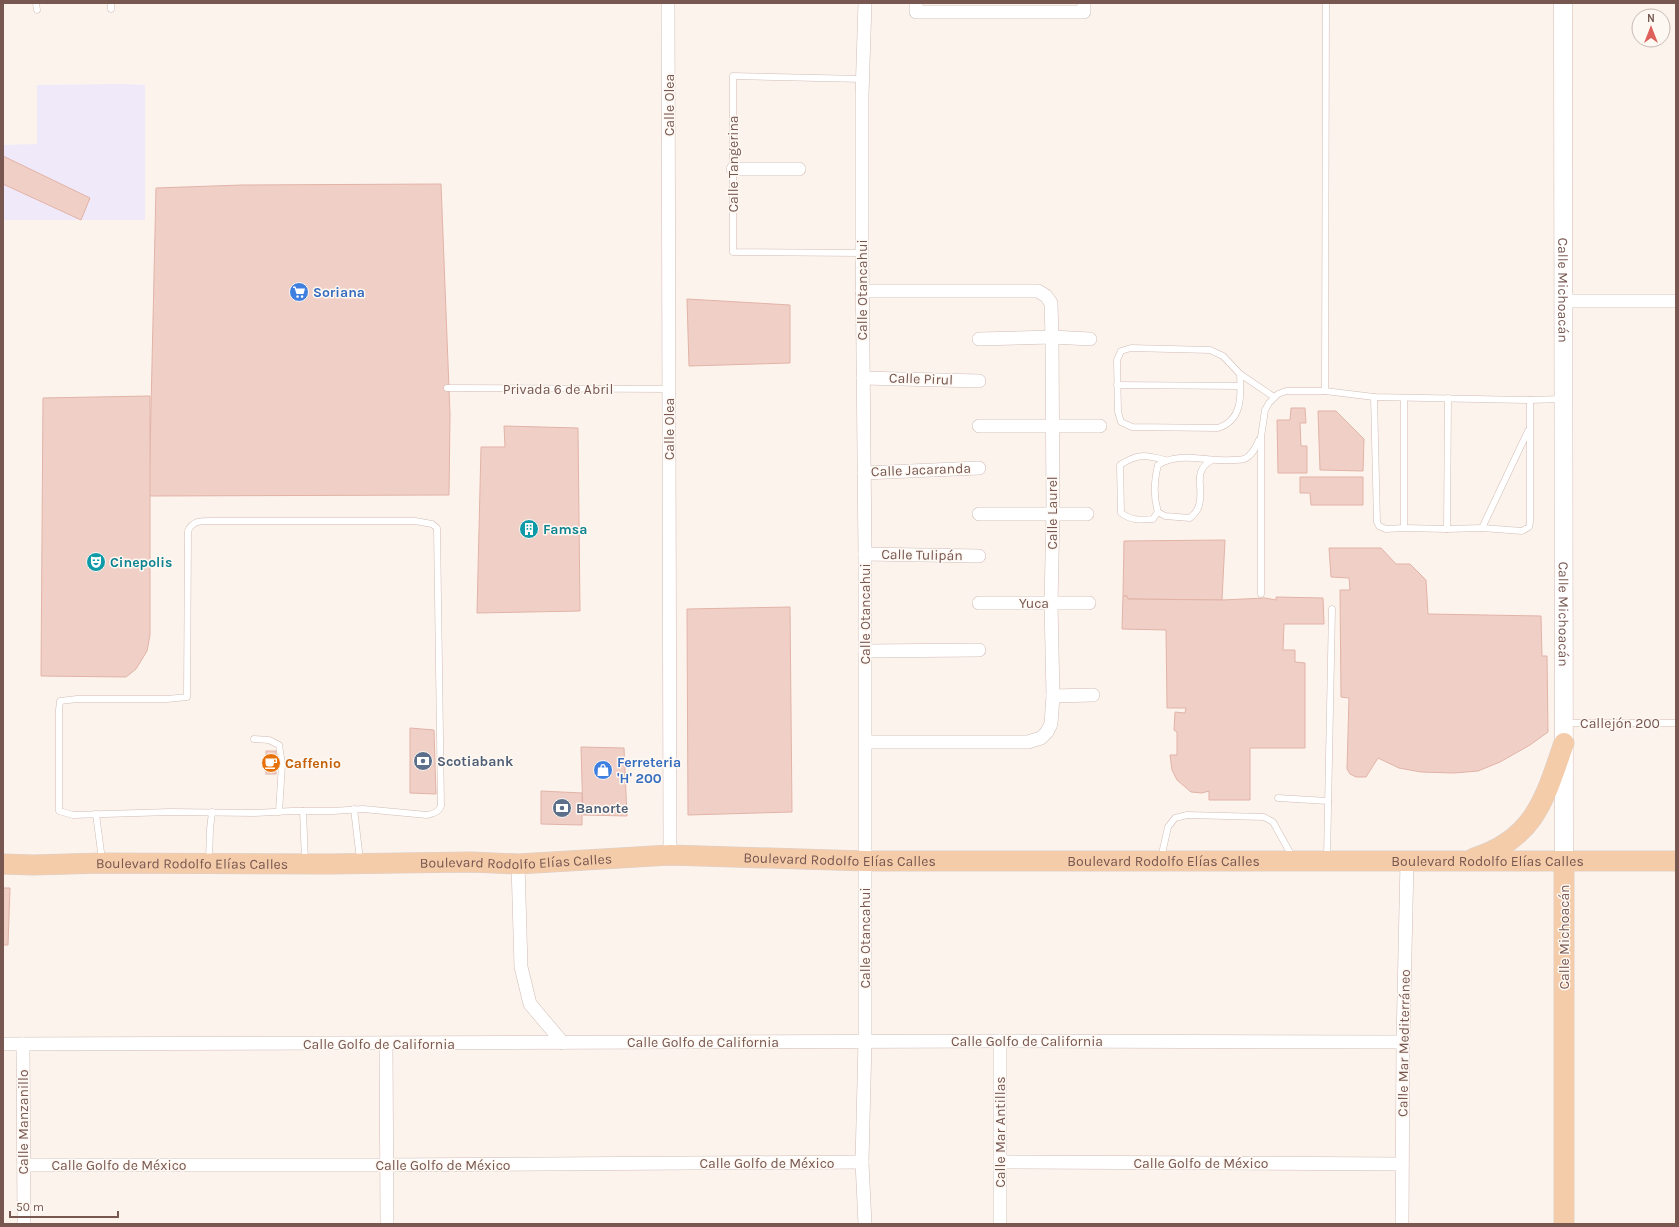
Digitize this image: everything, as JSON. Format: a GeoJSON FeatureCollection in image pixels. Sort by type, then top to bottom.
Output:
{"type":"FeatureCollection","features":[{"type":"Feature","properties":{"kind":"main road","name":"Calle Michoacán"},"geometry":{"type":"LineString","coordinates":[[1563,3],[1564,1224]]}},
{"type":"Feature","properties":{"kind":"main road"},"geometry":{"type":"LineString","coordinates":[[1462,862],[1488,854],[1515,837],[1530,823],[1542,804],[1564,743]]}},
{"type":"Feature","properties":{"kind":"main road","name":"Boulevard Rodolfo Elías Calles"},"geometry":{"type":"LineString","coordinates":[[3,864],[360,864],[471,862],[518,864],[670,855],[865,861],[1676,861]]}},
{"type":"Feature","properties":{"kind":"street","name":"Calle Olea"},"geometry":{"type":"LineString","coordinates":[[668,3],[670,855]]}},
{"type":"Feature","properties":{"kind":"street","name":"Calle Otancahui"},"geometry":{"type":"LineString","coordinates":[[865,3],[862,78],[862,291],[866,742],[865,1041],[862,1162],[865,1224]]}},
{"type":"Feature","properties":{"kind":"street"},"geometry":{"type":"LineString","coordinates":[[916,3],[916,12],[1084,12],[1084,3]]}},
{"type":"Feature","properties":{"kind":"street"},"geometry":{"type":"LineString","coordinates":[[733,169],[798,169]]}},
{"type":"Feature","properties":{"kind":"street","name":"Calle Laurel"},"geometry":{"type":"LineString","coordinates":[[862,291],[1038,291],[1046,296],[1051,303],[1052,337],[1053,513],[1051,603],[1053,696],[1051,724],[1047,732],[1041,738],[1028,742],[866,742]]}},
{"type":"Feature","properties":{"kind":"street"},"geometry":{"type":"LineString","coordinates":[[1563,301],[1676,301]]}},
{"type":"Feature","properties":{"kind":"street"},"geometry":{"type":"LineString","coordinates":[[979,339],[1052,337],[1090,338]]}},
{"type":"Feature","properties":{"kind":"street","name":"Calle Pirul"},"geometry":{"type":"LineString","coordinates":[[863,378],[979,381]]}},
{"type":"Feature","properties":{"kind":"street"},"geometry":{"type":"LineString","coordinates":[[979,426],[1100,426]]}},
{"type":"Feature","properties":{"kind":"street","name":"Calle Jacaranda"},"geometry":{"type":"LineString","coordinates":[[864,473],[979,468]]}},
{"type":"Feature","properties":{"kind":"street"},"geometry":{"type":"LineString","coordinates":[[979,514],[1087,514]]}},
{"type":"Feature","properties":{"kind":"street","name":"Calle Tulipán"},"geometry":{"type":"LineString","coordinates":[[865,554],[979,556]]}},
{"type":"Feature","properties":{"kind":"street","name":"Yuca"},"geometry":{"type":"LineString","coordinates":[[979,603],[1089,603]]}},
{"type":"Feature","properties":{"kind":"street"},"geometry":{"type":"LineString","coordinates":[[865,651],[979,650]]}},
{"type":"Feature","properties":{"kind":"street"},"geometry":{"type":"LineString","coordinates":[[1053,696],[1092,695]]}},
{"type":"Feature","properties":{"kind":"street","name":"Calle Mar Mediterráneo"},"geometry":{"type":"LineString","coordinates":[[1402,1224],[1403,1042],[1407,862]]}},
{"type":"Feature","properties":{"kind":"street"},"geometry":{"type":"LineString","coordinates":[[518,864],[521,967],[530,1004],[563,1043]]}},
{"type":"Feature","properties":{"kind":"street","name":"Calle Golfo de California"},"geometry":{"type":"LineString","coordinates":[[3,1044],[386,1044],[865,1041],[1403,1042]]}},
{"type":"Feature","properties":{"kind":"street","name":"Calle Mar Antillas"},"geometry":{"type":"LineString","coordinates":[[1000,1041],[1000,1224]]}},
{"type":"Feature","properties":{"kind":"street","name":"Calle Manzanillo"},"geometry":{"type":"LineString","coordinates":[[23,1044],[24,1224]]}},
{"type":"Feature","properties":{"kind":"street"},"geometry":{"type":"LineString","coordinates":[[386,1044],[387,1224]]}},
{"type":"Feature","properties":{"kind":"street","name":"Calle Golfo de México"},"geometry":{"type":"LineString","coordinates":[[24,1165],[387,1165],[862,1162]]}},
{"type":"Feature","properties":{"kind":"street","name":"Calle Golfo de México"},"geometry":{"type":"LineString","coordinates":[[1000,1162],[1402,1164]]}},
{"type":"Feature","properties":{"kind":"lane"},"geometry":{"type":"LineString","coordinates":[[1325,391],[1326,3]]}},
{"type":"Feature","properties":{"kind":"lane","name":"Calle Tangerina"},"geometry":{"type":"LineString","coordinates":[[862,78],[734,76],[733,169],[733,252],[862,253]]}},
{"type":"Feature","properties":{"kind":"lane"},"geometry":{"type":"LineString","coordinates":[[1240,374],[1240,403],[1234,416],[1226,425],[1218,428],[1132,427],[1121,422],[1118,412],[1117,360],[1121,352],[1131,348],[1210,350],[1223,356],[1240,374],[1274,397]]}},
{"type":"Feature","properties":{"kind":"lane"},"geometry":{"type":"LineString","coordinates":[[1117,385],[1240,386]]}},
{"type":"Feature","properties":{"kind":"lane","name":"Privada 6 de Abril"},"geometry":{"type":"LineString","coordinates":[[446,388],[669,389]]}},
{"type":"Feature","properties":{"kind":"lane"},"geometry":{"type":"LineString","coordinates":[[1261,594],[1261,437],[1265,410],[1274,397],[1286,391],[1325,391],[1374,397],[1530,400],[1563,399]]}},
{"type":"Feature","properties":{"kind":"lane"},"geometry":{"type":"LineString","coordinates":[[1374,397],[1377,522],[1382,529],[1482,528],[1522,531],[1529,527],[1530,400]]}},
{"type":"Feature","properties":{"kind":"lane"},"geometry":{"type":"LineString","coordinates":[[1404,398],[1404,528]]}},
{"type":"Feature","properties":{"kind":"lane"},"geometry":{"type":"LineString","coordinates":[[1447,529],[1448,398]]}},
{"type":"Feature","properties":{"kind":"lane"},"geometry":{"type":"LineString","coordinates":[[1482,528],[1529,430]]}},
{"type":"Feature","properties":{"kind":"lane"},"geometry":{"type":"LineString","coordinates":[[1212,460],[1204,464],[1201,471],[1201,500],[1198,510],[1190,518],[1170,517],[1158,512],[1154,500],[1155,479],[1158,465],[1166,460],[1177,457],[1212,460],[1244,459],[1254,451],[1261,437]]}},
{"type":"Feature","properties":{"kind":"lane"},"geometry":{"type":"LineString","coordinates":[[1158,512],[1153,519],[1139,521],[1129,519],[1121,513],[1120,465],[1129,458],[1145,455],[1166,460]]}},
{"type":"Feature","properties":{"kind":"lane"},"geometry":{"type":"LineString","coordinates":[[194,522],[425,522],[436,526],[438,530],[440,809],[433,814],[427,815],[354,809],[333,812],[303,810],[279,812],[72,815],[59,811],[60,702],[63,699],[81,698],[167,699],[187,697],[188,531],[190,525],[194,522]]}},
{"type":"Feature","properties":{"kind":"lane"},"geometry":{"type":"LineString","coordinates":[[1327,862],[1332,609]]}},
{"type":"Feature","properties":{"kind":"lane","name":"Callejón 200"},"geometry":{"type":"LineString","coordinates":[[1564,723],[1676,723]]}},
{"type":"Feature","properties":{"kind":"lane"},"geometry":{"type":"LineString","coordinates":[[254,739],[269,740],[279,745],[282,764],[279,812]]}},
{"type":"Feature","properties":{"kind":"lane"},"geometry":{"type":"LineString","coordinates":[[1278,798],[1328,801]]}},
{"type":"Feature","properties":{"kind":"lane"},"geometry":{"type":"LineString","coordinates":[[354,809],[360,864]]}},
{"type":"Feature","properties":{"kind":"lane"},"geometry":{"type":"LineString","coordinates":[[303,810],[305,864]]}},
{"type":"Feature","properties":{"kind":"lane"},"geometry":{"type":"LineString","coordinates":[[209,864],[212,812]]}},
{"type":"Feature","properties":{"kind":"lane"},"geometry":{"type":"LineString","coordinates":[[96,814],[103,863]]}},
{"type":"Feature","properties":{"kind":"lane"},"geometry":{"type":"LineString","coordinates":[[1160,861],[1168,826],[1175,818],[1187,815],[1264,817],[1273,822],[1294,862]]}},
{"type":"Feature","properties":{"kind":"shaded area"},"geometry":{"type":"Polygon","coordinates":[[[37,85],[145,85],[145,220],[3,220],[3,145],[37,144],[37,85]]]}},
{"type":"Feature","properties":{"kind":"building"},"geometry":{"type":"Polygon","coordinates":[[[3,156],[90,198],[81,220],[3,184],[3,156]]]}},
{"type":"Feature","properties":{"kind":"building","name":"Soriana"},"geometry":{"type":"Polygon","coordinates":[[[441,184],[450,414],[449,495],[149,496],[156,188],[242,185],[441,184]]]}},
{"type":"Feature","properties":{"kind":"building"},"geometry":{"type":"Polygon","coordinates":[[[687,299],[790,305],[790,363],[689,366],[687,299]]]}},
{"type":"Feature","properties":{"kind":"building","name":"Cinepolis"},"geometry":{"type":"Polygon","coordinates":[[[150,396],[150,635],[147,651],[136,669],[126,677],[41,676],[43,398],[150,396]]]}},
{"type":"Feature","properties":{"kind":"building"},"geometry":{"type":"Polygon","coordinates":[[[1291,408],[1305,408],[1306,423],[1300,423],[1301,446],[1307,446],[1307,473],[1278,473],[1277,420],[1290,420],[1291,408]]]}},
{"type":"Feature","properties":{"kind":"building"},"geometry":{"type":"Polygon","coordinates":[[[1318,411],[1336,411],[1364,439],[1363,471],[1320,470],[1318,411]]]}},
{"type":"Feature","properties":{"kind":"building","name":"Famsa"},"geometry":{"type":"Polygon","coordinates":[[[504,426],[578,428],[580,611],[477,613],[481,447],[505,447],[504,426]]]}},
{"type":"Feature","properties":{"kind":"building"},"geometry":{"type":"Polygon","coordinates":[[[1300,477],[1363,477],[1363,505],[1311,505],[1310,493],[1300,493],[1300,477]]]}},
{"type":"Feature","properties":{"kind":"building"},"geometry":{"type":"Polygon","coordinates":[[[1225,540],[1222,600],[1128,599],[1127,596],[1123,596],[1124,541],[1225,540]]]}},
{"type":"Feature","properties":{"kind":"building"},"geometry":{"type":"Polygon","coordinates":[[[1329,548],[1381,548],[1396,564],[1410,564],[1426,580],[1428,614],[1541,616],[1542,656],[1547,656],[1548,732],[1530,745],[1500,762],[1478,771],[1454,773],[1421,772],[1399,768],[1378,758],[1366,777],[1356,777],[1350,774],[1347,769],[1349,698],[1341,697],[1340,590],[1350,590],[1349,578],[1331,577],[1329,548]]]}},
{"type":"Feature","properties":{"kind":"building"},"geometry":{"type":"Polygon","coordinates":[[[1123,596],[1127,596],[1128,599],[1222,600],[1265,598],[1276,600],[1276,597],[1323,598],[1324,624],[1284,624],[1283,650],[1295,650],[1295,662],[1305,663],[1305,748],[1250,748],[1250,800],[1209,800],[1209,791],[1202,793],[1191,792],[1177,780],[1172,770],[1170,755],[1177,755],[1177,732],[1174,730],[1175,712],[1185,713],[1186,708],[1167,708],[1166,630],[1122,629],[1123,596]]]}},
{"type":"Feature","properties":{"kind":"building"},"geometry":{"type":"Polygon","coordinates":[[[790,607],[792,812],[688,815],[687,609],[790,607]]]}},
{"type":"Feature","properties":{"kind":"building","name":"Scotiabank"},"geometry":{"type":"Polygon","coordinates":[[[410,728],[434,730],[436,794],[410,793],[410,728]]]}},
{"type":"Feature","properties":{"kind":"building","name":"Ferreteria 'H' 200"},"geometry":{"type":"Polygon","coordinates":[[[581,747],[624,748],[627,816],[583,815],[581,747]]]}},
{"type":"Feature","properties":{"kind":"building","name":"Caffenio"},"geometry":{"type":"Polygon","coordinates":[[[266,751],[276,751],[276,774],[266,774],[266,751]]]}},
{"type":"Feature","properties":{"kind":"building","name":"Banorte"},"geometry":{"type":"Polygon","coordinates":[[[541,791],[582,793],[582,825],[541,824],[541,791]]]}},
{"type":"Feature","properties":{"kind":"building"},"geometry":{"type":"Polygon","coordinates":[[[3,888],[10,888],[8,945],[3,945],[3,888]]]}},
{"type":"Feature","properties":{"kind":"place","name":"Soriana"},"geometry":{"type":"Point","coordinates":[299,292]}},
{"type":"Feature","properties":{"kind":"place","name":"Famsa"},"geometry":{"type":"Point","coordinates":[529,529]}},
{"type":"Feature","properties":{"kind":"place","name":"Cinepolis"},"geometry":{"type":"Point","coordinates":[96,562]}},
{"type":"Feature","properties":{"kind":"place","name":"Scotiabank"},"geometry":{"type":"Point","coordinates":[423,761]}},
{"type":"Feature","properties":{"kind":"place","name":"Caffenio"},"geometry":{"type":"Point","coordinates":[271,763]}},
{"type":"Feature","properties":{"kind":"place","name":"Ferreteria 'H' 200"},"geometry":{"type":"Point","coordinates":[603,770]}},
{"type":"Feature","properties":{"kind":"place","name":"Banorte"},"geometry":{"type":"Point","coordinates":[562,808]}}]}
